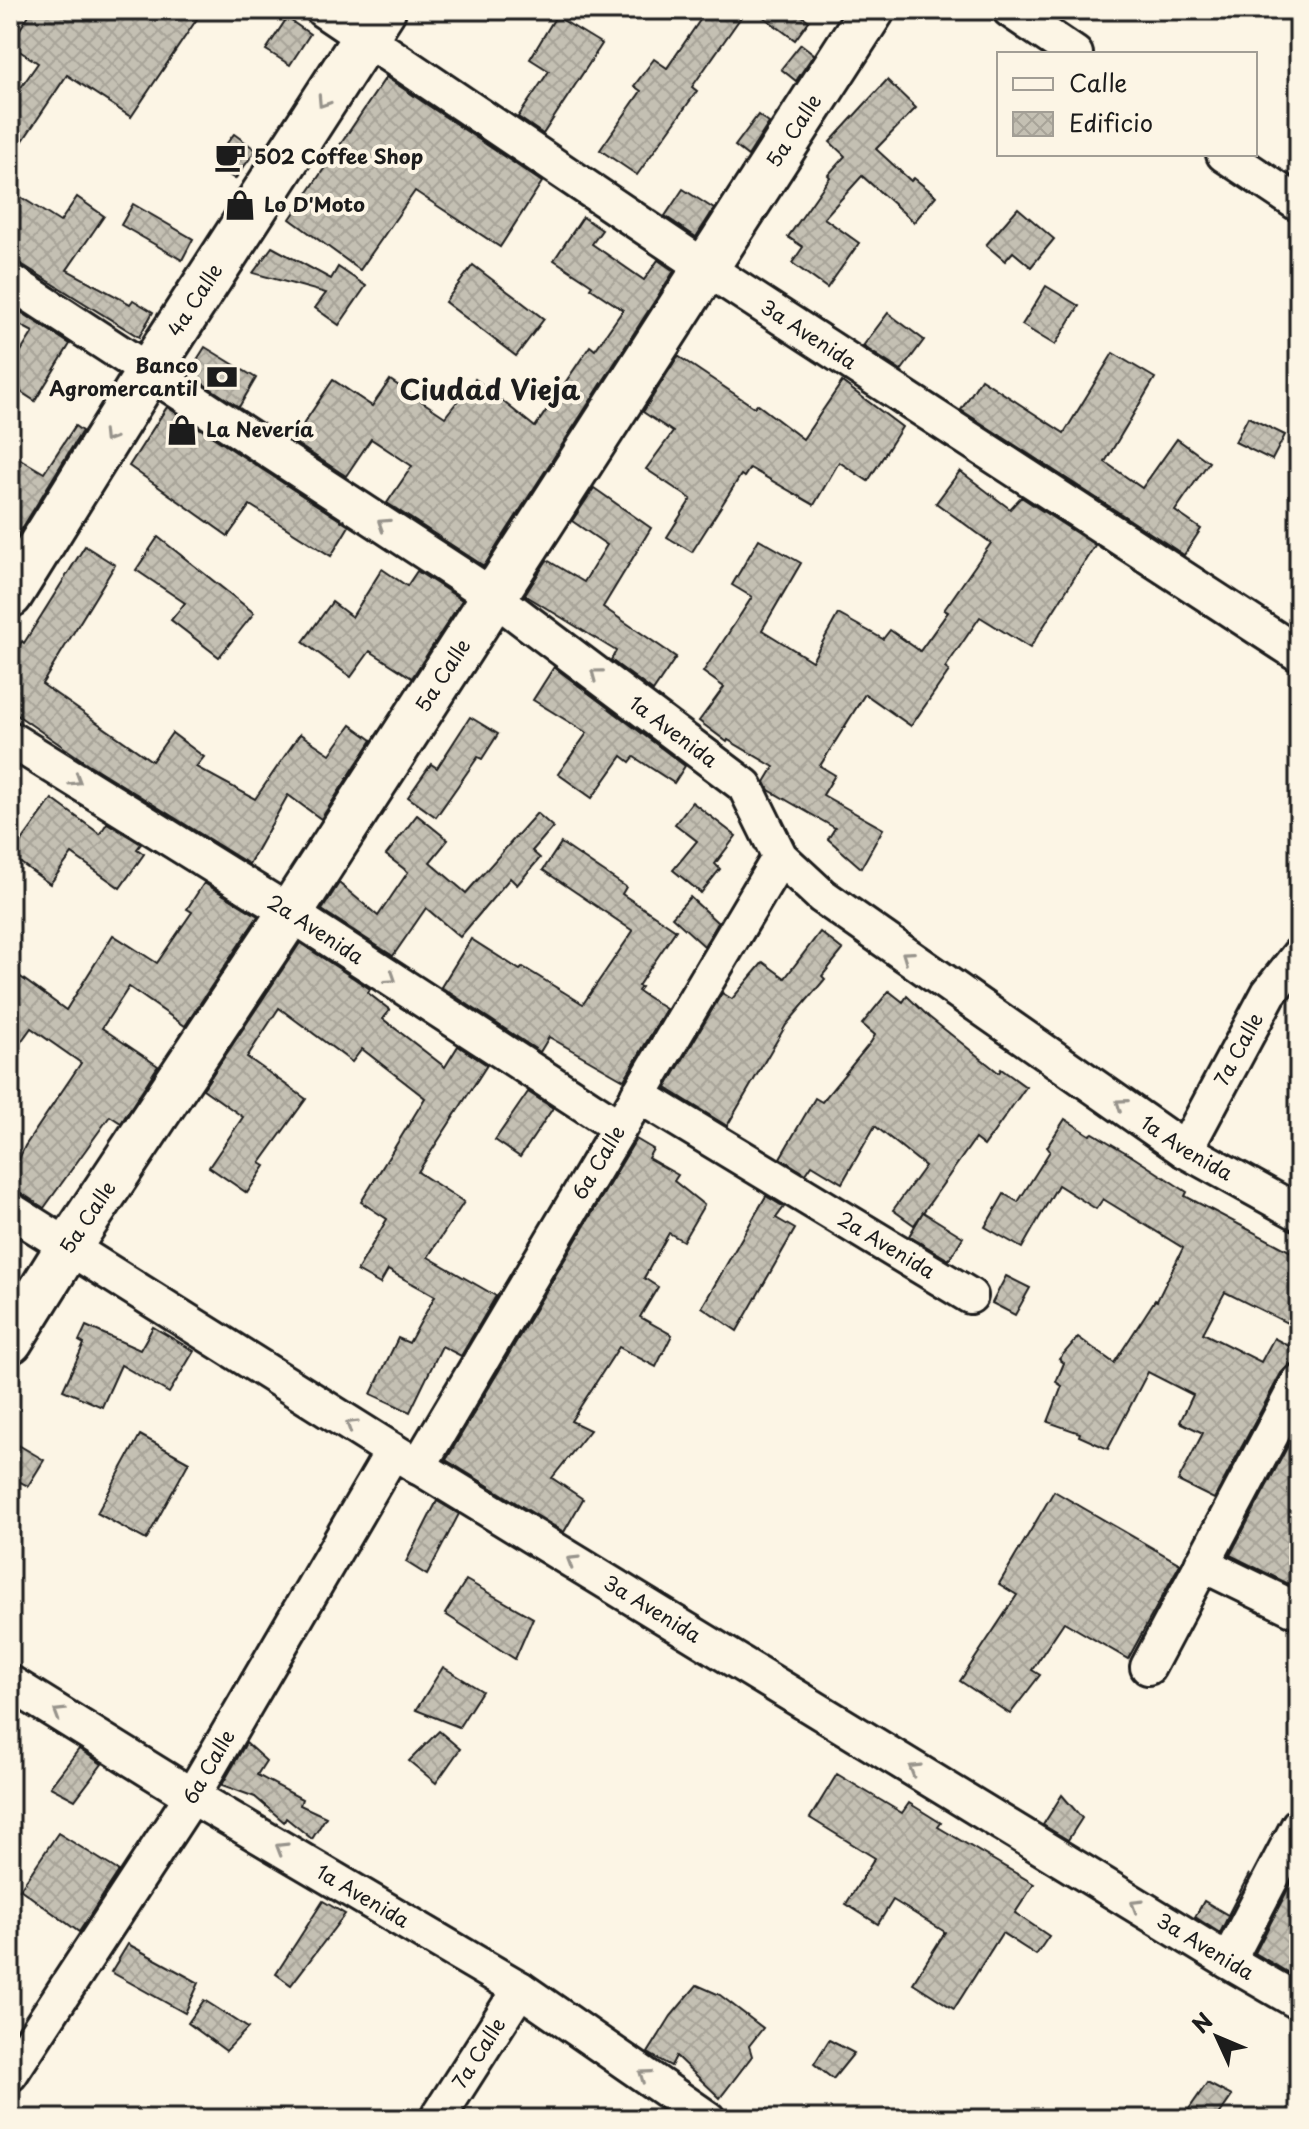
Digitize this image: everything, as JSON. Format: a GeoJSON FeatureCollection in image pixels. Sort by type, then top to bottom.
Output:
{"type":"FeatureCollection","features":[{"type":"Feature","properties":{"kind":"street","name":"3a Avenida"},"geometry":{"type":"LineString","coordinates":[[323,10],[374,24],[706,268],[1299,654]]}},
{"type":"Feature","properties":{"kind":"street","name":"5a Calle"},"geometry":{"type":"LineString","coordinates":[[10,1341],[872,10]]}},
{"type":"Feature","properties":{"kind":"street"},"geometry":{"type":"LineString","coordinates":[[1010,10],[1072,52]]}},
{"type":"Feature","properties":{"kind":"street","name":"4a Calle"},"geometry":{"type":"LineString","coordinates":[[10,595],[150,370],[374,24]]}},
{"type":"Feature","properties":{"kind":"street"},"geometry":{"type":"LineString","coordinates":[[1227,156],[1299,204]]}},
{"type":"Feature","properties":{"kind":"street","name":"1a Avenida"},"geometry":{"type":"LineString","coordinates":[[10,281],[494,597],[745,786],[780,857],[822,896],[1185,1150],[1299,1213]]}},
{"type":"Feature","properties":{"kind":"street","name":"2a Avenida"},"geometry":{"type":"LineString","coordinates":[[10,739],[290,913],[619,1127]]}},
{"type":"Feature","properties":{"kind":"street","name":"6a Calle"},"geometry":{"type":"LineString","coordinates":[[10,2074],[192,1796],[619,1127],[780,857]]}},
{"type":"Feature","properties":{"kind":"street","name":"7a Calle"},"geometry":{"type":"LineString","coordinates":[[1185,1150],[1269,993],[1299,955]]}},
{"type":"Feature","properties":{"kind":"street","name":"2a Avenida"},"geometry":{"type":"LineString","coordinates":[[638,1095],[970,1296]]}},
{"type":"Feature","properties":{"kind":"street","name":"3a Avenida"},"geometry":{"type":"LineString","coordinates":[[10,1210],[406,1459],[1299,2002]]}},
{"type":"Feature","properties":{"kind":"street"},"geometry":{"type":"LineString","coordinates":[[1148,1667],[1299,1382]]}},
{"type":"Feature","properties":{"kind":"street"},"geometry":{"type":"LineString","coordinates":[[1202,1564],[1299,1611]]}},
{"type":"Feature","properties":{"kind":"street","name":"1a Avenida"},"geometry":{"type":"LineString","coordinates":[[10,1683],[192,1796],[520,1989],[708,2119]]}},
{"type":"Feature","properties":{"kind":"street"},"geometry":{"type":"LineString","coordinates":[[1228,1961],[1299,1825]]}},
{"type":"Feature","properties":{"kind":"street","name":"7a Calle"},"geometry":{"type":"LineString","coordinates":[[437,2119],[520,1989]]}},
{"type":"Feature","properties":{"kind":"building"},"geometry":{"type":"Polygon","coordinates":[[[32,10],[203,10],[131,117],[67,75],[10,160],[10,103],[38,63],[10,45],[32,10]]]}},
{"type":"Feature","properties":{"kind":"building"},"geometry":{"type":"Polygon","coordinates":[[[707,10],[746,10],[692,87],[697,91],[637,175],[600,150],[641,91],[634,86],[654,59],[667,68],[707,10]]]}},
{"type":"Feature","properties":{"kind":"building"},"geometry":{"type":"Polygon","coordinates":[[[754,10],[794,10],[809,21],[795,40],[754,10]]]}},
{"type":"Feature","properties":{"kind":"building"},"geometry":{"type":"Polygon","coordinates":[[[556,16],[602,44],[543,134],[518,117],[549,71],[530,59],[556,16]]]}},
{"type":"Feature","properties":{"kind":"building"},"geometry":{"type":"Polygon","coordinates":[[[287,18],[310,34],[290,65],[266,50],[287,18]]]}},
{"type":"Feature","properties":{"kind":"building"},"geometry":{"type":"Polygon","coordinates":[[[801,44],[814,54],[796,81],[781,69],[801,44]]]}},
{"type":"Feature","properties":{"kind":"building"},"geometry":{"type":"Polygon","coordinates":[[[386,77],[542,182],[500,247],[415,191],[360,270],[290,219],[386,77]]]}},
{"type":"Feature","properties":{"kind":"building"},"geometry":{"type":"Polygon","coordinates":[[[887,80],[916,108],[876,149],[911,181],[914,178],[936,196],[914,222],[862,176],[824,218],[859,243],[827,288],[792,263],[803,247],[788,237],[830,177],[828,175],[845,156],[830,142],[887,80]]]}},
{"type":"Feature","properties":{"kind":"building"},"geometry":{"type":"Polygon","coordinates":[[[758,115],[769,123],[748,156],[735,146],[758,115]]]}},
{"type":"Feature","properties":{"kind":"building"},"geometry":{"type":"Polygon","coordinates":[[[234,134],[256,150],[235,179],[212,163],[234,134]]]}},
{"type":"Feature","properties":{"kind":"building"},"geometry":{"type":"Polygon","coordinates":[[[683,189],[714,209],[696,237],[665,216],[683,189]]]}},
{"type":"Feature","properties":{"kind":"building"},"geometry":{"type":"Polygon","coordinates":[[[10,190],[60,222],[77,197],[104,216],[67,270],[130,304],[133,300],[153,312],[139,337],[21,264],[10,261],[10,190]]]}},
{"type":"Feature","properties":{"kind":"building"},"geometry":{"type":"Polygon","coordinates":[[[133,204],[193,239],[182,260],[121,225],[133,204]]]}},
{"type":"Feature","properties":{"kind":"building"},"geometry":{"type":"Polygon","coordinates":[[[1018,208],[1054,239],[1031,267],[1013,252],[1005,261],[986,245],[1018,208]]]}},
{"type":"Feature","properties":{"kind":"building"},"geometry":{"type":"Polygon","coordinates":[[[583,217],[602,230],[592,244],[644,280],[658,260],[674,271],[484,566],[387,503],[412,466],[371,439],[346,476],[292,441],[333,380],[372,406],[390,380],[445,417],[475,379],[535,427],[590,346],[595,350],[623,310],[554,260],[583,217]]]}},
{"type":"Feature","properties":{"kind":"building"},"geometry":{"type":"Polygon","coordinates":[[[272,247],[331,279],[338,267],[366,286],[339,325],[315,308],[326,293],[253,273],[272,247]]]}},
{"type":"Feature","properties":{"kind":"building"},"geometry":{"type":"Polygon","coordinates":[[[473,265],[544,319],[516,356],[445,302],[473,265]]]}},
{"type":"Feature","properties":{"kind":"building"},"geometry":{"type":"Polygon","coordinates":[[[1046,286],[1079,306],[1055,345],[1022,325],[1046,286]]]}},
{"type":"Feature","properties":{"kind":"building"},"geometry":{"type":"Polygon","coordinates":[[[10,305],[70,344],[35,401],[10,385],[10,369],[33,332],[10,320],[10,305]]]}},
{"type":"Feature","properties":{"kind":"building"},"geometry":{"type":"Polygon","coordinates":[[[888,313],[924,340],[901,371],[863,346],[888,313]]]}},
{"type":"Feature","properties":{"kind":"building","name":"Banco Agromercantil"},"geometry":{"type":"Polygon","coordinates":[[[205,347],[256,378],[239,407],[188,374],[205,347]]]}},
{"type":"Feature","properties":{"kind":"building"},"geometry":{"type":"Polygon","coordinates":[[[1113,353],[1155,378],[1105,462],[1142,488],[1177,439],[1209,462],[1175,511],[1201,529],[1184,555],[961,410],[981,379],[1064,433],[1113,353]]]}},
{"type":"Feature","properties":{"kind":"building"},"geometry":{"type":"Polygon","coordinates":[[[678,356],[754,407],[757,404],[803,439],[842,382],[902,427],[868,481],[839,462],[814,505],[750,468],[744,477],[741,475],[692,552],[667,537],[691,499],[646,469],[673,432],[643,412],[678,356]]]}},
{"type":"Feature","properties":{"kind":"building"},"geometry":{"type":"Polygon","coordinates":[[[167,407],[349,526],[331,556],[250,505],[228,536],[129,466],[167,407]]]}},
{"type":"Feature","properties":{"kind":"building"},"geometry":{"type":"Polygon","coordinates":[[[1248,417],[1285,435],[1272,460],[1235,442],[1248,417]]]}},
{"type":"Feature","properties":{"kind":"building"},"geometry":{"type":"Polygon","coordinates":[[[75,426],[82,431],[10,548],[10,453],[44,473],[75,426]]]}},
{"type":"Feature","properties":{"kind":"building"},"geometry":{"type":"Polygon","coordinates":[[[960,471],[1010,509],[1021,497],[1095,545],[1030,648],[980,617],[945,668],[949,671],[911,726],[865,694],[820,766],[835,775],[823,795],[883,829],[861,868],[828,839],[835,828],[769,790],[765,782],[774,767],[727,742],[699,721],[724,687],[703,672],[752,597],[732,585],[759,539],[801,563],[762,630],[812,661],[838,614],[883,639],[890,630],[920,651],[948,612],[944,610],[991,543],[936,503],[960,471]]]}},
{"type":"Feature","properties":{"kind":"building"},"geometry":{"type":"Polygon","coordinates":[[[594,488],[651,528],[603,607],[676,657],[653,691],[611,660],[616,651],[525,595],[547,560],[584,582],[607,545],[572,521],[594,488]]]}},
{"type":"Feature","properties":{"kind":"building"},"geometry":{"type":"Polygon","coordinates":[[[158,537],[254,613],[219,657],[171,620],[185,603],[136,570],[158,537]]]}},
{"type":"Feature","properties":{"kind":"building"},"geometry":{"type":"Polygon","coordinates":[[[85,546],[115,565],[42,684],[152,761],[172,733],[204,757],[196,767],[255,799],[300,734],[330,754],[351,725],[372,740],[321,819],[288,795],[249,864],[85,762],[10,710],[10,661],[85,546]]]}},
{"type":"Feature","properties":{"kind":"building"},"geometry":{"type":"Polygon","coordinates":[[[382,569],[407,586],[417,571],[462,600],[412,678],[370,651],[351,677],[303,642],[332,602],[352,617],[382,569]]]}},
{"type":"Feature","properties":{"kind":"building"},"geometry":{"type":"Polygon","coordinates":[[[554,667],[685,766],[674,783],[634,757],[630,762],[622,756],[592,798],[558,774],[587,733],[533,700],[554,667]]]}},
{"type":"Feature","properties":{"kind":"building"},"geometry":{"type":"Polygon","coordinates":[[[470,717],[498,734],[436,817],[408,797],[431,764],[437,768],[470,717]]]}},
{"type":"Feature","properties":{"kind":"building"},"geometry":{"type":"Polygon","coordinates":[[[52,799],[100,834],[107,823],[141,844],[137,849],[144,854],[120,888],[72,854],[50,884],[11,856],[52,799]]]}},
{"type":"Feature","properties":{"kind":"building"},"geometry":{"type":"Polygon","coordinates":[[[692,802],[736,836],[715,864],[720,869],[701,893],[673,870],[697,841],[675,824],[692,802]]]}},
{"type":"Feature","properties":{"kind":"building"},"geometry":{"type":"Polygon","coordinates":[[[537,813],[553,827],[532,851],[540,858],[517,885],[510,878],[460,937],[426,908],[393,956],[322,910],[339,883],[378,916],[408,872],[386,855],[417,815],[448,840],[430,862],[466,893],[537,813]]]}},
{"type":"Feature","properties":{"kind":"building"},"geometry":{"type":"Polygon","coordinates":[[[561,843],[626,887],[622,894],[676,930],[638,986],[641,987],[638,991],[666,1009],[624,1080],[549,1037],[540,1052],[441,987],[471,939],[583,1004],[633,931],[543,870],[561,843]]]}},
{"type":"Feature","properties":{"kind":"building"},"geometry":{"type":"Polygon","coordinates":[[[204,883],[258,916],[185,1026],[129,987],[102,1028],[158,1066],[121,1123],[110,1116],[44,1208],[21,1193],[10,1190],[10,1178],[25,1146],[81,1063],[31,1028],[10,1057],[10,988],[19,976],[66,1010],[113,935],[157,963],[192,912],[187,909],[204,883]]]}},
{"type":"Feature","properties":{"kind":"building"},"geometry":{"type":"Polygon","coordinates":[[[690,897],[718,923],[704,946],[672,917],[690,897]]]}},
{"type":"Feature","properties":{"kind":"building"},"geometry":{"type":"Polygon","coordinates":[[[820,932],[843,950],[822,976],[825,979],[786,1025],[727,1126],[666,1088],[722,993],[732,999],[763,962],[785,978],[820,932]]]}},
{"type":"Feature","properties":{"kind":"building"},"geometry":{"type":"Polygon","coordinates":[[[300,943],[370,989],[368,993],[390,1010],[383,1019],[445,1067],[458,1046],[487,1065],[418,1172],[464,1202],[428,1257],[496,1296],[461,1356],[442,1346],[410,1412],[371,1394],[398,1338],[409,1343],[435,1296],[388,1270],[380,1284],[357,1271],[387,1219],[361,1202],[425,1098],[362,1049],[352,1062],[279,1008],[247,1057],[306,1099],[260,1163],[265,1166],[247,1193],[209,1167],[243,1117],[203,1089],[300,943]]]}},
{"type":"Feature","properties":{"kind":"building"},"geometry":{"type":"Polygon","coordinates":[[[889,991],[903,1002],[907,996],[999,1073],[1001,1069],[1026,1087],[984,1146],[975,1139],[914,1225],[893,1210],[925,1166],[875,1126],[842,1183],[812,1165],[806,1174],[780,1158],[815,1098],[822,1102],[871,1042],[875,1035],[862,1024],[889,991]]]}},
{"type":"Feature","properties":{"kind":"building"},"geometry":{"type":"Polygon","coordinates":[[[528,1092],[553,1108],[520,1157],[495,1140],[528,1092]]]}},
{"type":"Feature","properties":{"kind":"building"},"geometry":{"type":"Polygon","coordinates":[[[1065,1119],[1130,1155],[1187,1192],[1185,1196],[1299,1256],[1299,1304],[1289,1324],[1225,1292],[1203,1333],[1261,1362],[1274,1338],[1299,1351],[1299,1362],[1289,1365],[1281,1373],[1214,1499],[1178,1481],[1203,1433],[1180,1422],[1193,1395],[1148,1372],[1108,1449],[1079,1436],[1080,1433],[1048,1422],[1062,1386],[1056,1382],[1064,1363],[1059,1359],[1078,1337],[1114,1363],[1157,1301],[1183,1248],[1103,1199],[1096,1209],[1058,1185],[1022,1248],[985,1227],[1004,1194],[1018,1202],[1050,1151],[1047,1147],[1065,1119]]]}},
{"type":"Feature","properties":{"kind":"building"},"geometry":{"type":"Polygon","coordinates":[[[636,1139],[653,1149],[648,1158],[678,1175],[674,1181],[704,1205],[683,1241],[669,1233],[644,1278],[658,1287],[640,1317],[672,1335],[656,1367],[619,1347],[571,1421],[590,1430],[552,1478],[583,1499],[564,1532],[446,1460],[636,1139]]]}},
{"type":"Feature","properties":{"kind":"building"},"geometry":{"type":"Polygon","coordinates":[[[766,1196],[784,1207],[776,1218],[795,1229],[737,1331],[702,1307],[766,1196]]]}},
{"type":"Feature","properties":{"kind":"building"},"geometry":{"type":"Polygon","coordinates":[[[923,1212],[963,1237],[949,1260],[909,1236],[923,1212]]]}},
{"type":"Feature","properties":{"kind":"building"},"geometry":{"type":"Polygon","coordinates":[[[1006,1276],[1030,1288],[1015,1315],[992,1303],[1006,1276]]]}},
{"type":"Feature","properties":{"kind":"building"},"geometry":{"type":"Polygon","coordinates":[[[86,1326],[140,1350],[153,1327],[194,1351],[169,1393],[121,1365],[102,1407],[63,1390],[84,1344],[79,1341],[86,1326]]]}},
{"type":"Feature","properties":{"kind":"building"},"geometry":{"type":"Polygon","coordinates":[[[1299,1425],[1299,1520],[1291,1536],[1299,1540],[1299,1589],[1230,1555],[1299,1425]]]}},
{"type":"Feature","properties":{"kind":"building"},"geometry":{"type":"Polygon","coordinates":[[[140,1435],[189,1462],[146,1540],[97,1513],[140,1435]]]}},
{"type":"Feature","properties":{"kind":"building"},"geometry":{"type":"Polygon","coordinates":[[[10,1440],[44,1460],[28,1486],[10,1477],[10,1440]]]}},
{"type":"Feature","properties":{"kind":"building"},"geometry":{"type":"Polygon","coordinates":[[[1054,1491],[1180,1564],[1128,1659],[1064,1622],[1032,1670],[1040,1675],[1010,1714],[960,1681],[1017,1595],[999,1584],[1054,1491]]]}},
{"type":"Feature","properties":{"kind":"building"},"geometry":{"type":"Polygon","coordinates":[[[437,1501],[459,1514],[427,1575],[406,1562],[437,1501]]]}},
{"type":"Feature","properties":{"kind":"building"},"geometry":{"type":"Polygon","coordinates":[[[466,1580],[533,1618],[515,1659],[445,1614],[466,1580]]]}},
{"type":"Feature","properties":{"kind":"building"},"geometry":{"type":"Polygon","coordinates":[[[443,1667],[482,1691],[459,1727],[416,1710],[443,1667]]]}},
{"type":"Feature","properties":{"kind":"building"},"geometry":{"type":"Polygon","coordinates":[[[439,1731],[460,1749],[436,1783],[409,1761],[439,1731]]]}},
{"type":"Feature","properties":{"kind":"building"},"geometry":{"type":"Polygon","coordinates":[[[246,1743],[266,1761],[257,1775],[302,1799],[300,1805],[326,1817],[312,1839],[286,1818],[284,1822],[255,1797],[222,1785],[246,1743]]]}},
{"type":"Feature","properties":{"kind":"building"},"geometry":{"type":"Polygon","coordinates":[[[79,1749],[102,1764],[75,1800],[50,1787],[79,1749]]]}},
{"type":"Feature","properties":{"kind":"building"},"geometry":{"type":"Polygon","coordinates":[[[837,1774],[902,1813],[909,1803],[941,1823],[938,1827],[1034,1884],[1015,1913],[1049,1936],[1036,1955],[1002,1933],[954,2009],[913,1983],[945,1932],[893,1900],[878,1924],[846,1904],[875,1858],[810,1818],[837,1774]]]}},
{"type":"Feature","properties":{"kind":"building"},"geometry":{"type":"Polygon","coordinates":[[[1062,1795],[1082,1818],[1068,1840],[1043,1825],[1062,1795]]]}},
{"type":"Feature","properties":{"kind":"building"},"geometry":{"type":"Polygon","coordinates":[[[58,1833],[119,1871],[79,1932],[20,1889],[58,1833]]]}},
{"type":"Feature","properties":{"kind":"building"},"geometry":{"type":"Polygon","coordinates":[[[1299,1868],[1299,1979],[1255,1953],[1299,1868]]]}},
{"type":"Feature","properties":{"kind":"building"},"geometry":{"type":"Polygon","coordinates":[[[1249,1874],[1220,1933],[1195,1917],[1204,1901],[1228,1915],[1249,1874]]]}},
{"type":"Feature","properties":{"kind":"building"},"geometry":{"type":"Polygon","coordinates":[[[323,1901],[345,1914],[291,1985],[276,1974],[323,1901]]]}},
{"type":"Feature","properties":{"kind":"building"},"geometry":{"type":"Polygon","coordinates":[[[128,1944],[199,1983],[185,2013],[111,1972],[128,1944]]]}},
{"type":"Feature","properties":{"kind":"building"},"geometry":{"type":"Polygon","coordinates":[[[697,1985],[720,1995],[763,2028],[749,2046],[752,2056],[720,2098],[676,2056],[671,2066],[648,2053],[671,2016],[697,1985]]]}},
{"type":"Feature","properties":{"kind":"building"},"geometry":{"type":"Polygon","coordinates":[[[204,2000],[248,2028],[226,2051],[188,2023],[204,2000]]]}},
{"type":"Feature","properties":{"kind":"building"},"geometry":{"type":"Polygon","coordinates":[[[829,2040],[854,2053],[833,2079],[814,2064],[829,2040]]]}},
{"type":"Feature","properties":{"kind":"building"},"geometry":{"type":"Polygon","coordinates":[[[1207,2083],[1232,2096],[1216,2119],[1182,2119],[1207,2083]]]}},
{"type":"Feature","properties":{"kind":"place","name":"502 Coffee Shop"},"geometry":{"type":"Point","coordinates":[230,157]}},
{"type":"Feature","properties":{"kind":"place","name":"Lo D'Moto"},"geometry":{"type":"Point","coordinates":[240,205]}},
{"type":"Feature","properties":{"kind":"place","name":"Banco Agromercantil"},"geometry":{"type":"Point","coordinates":[222,377]}},
{"type":"Feature","properties":{"kind":"place","name":"La Nevería"},"geometry":{"type":"Point","coordinates":[182,430]}},
{"type":"Feature","properties":{"kind":"district","name":"Ciudad Vieja"},"geometry":{"type":"Point","coordinates":[490,390]}}]}
